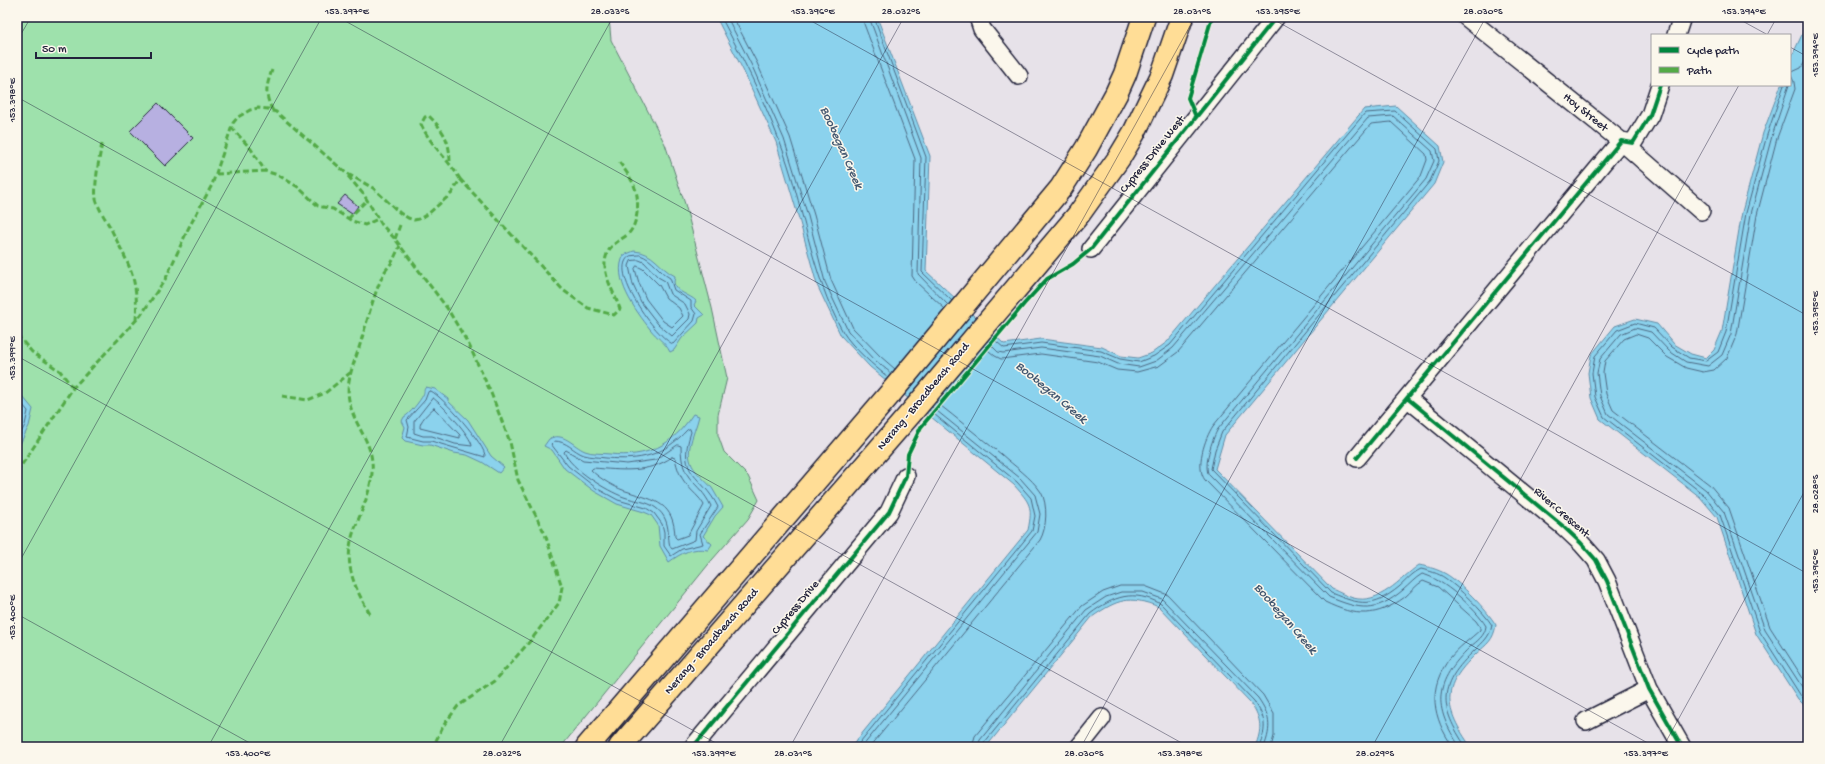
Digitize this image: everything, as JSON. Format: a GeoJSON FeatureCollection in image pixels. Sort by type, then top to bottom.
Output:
{"type":"FeatureCollection","features":[{"type":"Feature","properties":{"kind":"main road"},"geometry":{"type":"LineString","coordinates":[[588,747],[890,395],[1061,188],[1086,149],[1116,94],[1127,69],[1144,17]]}},
{"type":"Feature","properties":{"kind":"main road","name":"Nerang - Broadbeach Road"},"geometry":{"type":"LineString","coordinates":[[620,747],[911,413],[1079,214],[1119,158],[1134,133],[1162,75],[1182,17]]}},
{"type":"Feature","properties":{"kind":"street"},"geometry":{"type":"LineString","coordinates":[[978,17],[982,29],[1019,76]]}},
{"type":"Feature","properties":{"kind":"street","name":"Cypress Drive West"},"geometry":{"type":"LineString","coordinates":[[1091,249],[1276,17]]}},
{"type":"Feature","properties":{"kind":"street","name":"Hoy Street"},"geometry":{"type":"LineString","coordinates":[[1466,17],[1621,141],[1701,211]]}},
{"type":"Feature","properties":{"kind":"street"},"geometry":{"type":"LineString","coordinates":[[1676,34],[1682,17]]}},
{"type":"Feature","properties":{"kind":"street"},"geometry":{"type":"LineString","coordinates":[[1357,458],[1621,141],[1633,143],[1643,129],[1650,115],[1660,86]]}},
{"type":"Feature","properties":{"kind":"street","name":"River Crescent"},"geometry":{"type":"LineString","coordinates":[[1407,398],[1564,527],[1582,543],[1596,560],[1607,581],[1649,689],[1682,747]]}},
{"type":"Feature","properties":{"kind":"street","name":"Cypress Drive"},"geometry":{"type":"LineString","coordinates":[[693,747],[889,512],[906,476]]}},
{"type":"Feature","properties":{"kind":"street"},"geometry":{"type":"LineString","coordinates":[[1586,721],[1649,689]]}},
{"type":"Feature","properties":{"kind":"street"},"geometry":{"type":"LineString","coordinates":[[1079,747],[1102,718]]}},
{"type":"Feature","properties":{"kind":"green space"},"geometry":{"type":"Polygon","coordinates":[[[17,17],[609,17],[611,40],[665,144],[685,204],[712,308],[727,378],[718,415],[718,435],[724,452],[748,476],[759,500],[748,519],[712,560],[561,747],[17,747],[17,17]]]}},
{"type":"Feature","properties":{"kind":"water","name":"Boobegan Creek"},"geometry":{"type":"Polygon","coordinates":[[[716,17],[877,17],[930,156],[926,271],[1004,344],[1041,339],[1102,347],[1121,356],[1138,358],[1152,353],[1167,342],[1364,109],[1396,106],[1440,146],[1443,162],[1434,184],[1225,435],[1215,469],[1332,589],[1353,598],[1372,598],[1389,589],[1419,565],[1433,568],[1446,574],[1466,590],[1480,604],[1496,625],[1495,630],[1487,644],[1464,666],[1456,677],[1451,688],[1450,699],[1451,709],[1455,721],[1471,747],[1255,747],[1259,735],[1260,725],[1255,709],[1251,703],[1159,607],[1149,603],[1131,600],[1109,606],[1092,617],[986,747],[851,747],[1028,530],[1030,510],[1024,496],[1014,485],[870,367],[841,336],[817,285],[776,142],[743,70],[716,17]]]}},
{"type":"Feature","properties":{"kind":"water"},"geometry":{"type":"Polygon","coordinates":[[[1808,22],[1808,709],[1798,699],[1756,634],[1717,517],[1700,497],[1600,419],[1591,398],[1588,373],[1591,355],[1615,326],[1635,319],[1657,324],[1674,344],[1691,354],[1706,358],[1714,350],[1722,331],[1742,212],[1763,133],[1781,86],[1791,86],[1791,58],[1808,22]]]}},
{"type":"Feature","properties":{"kind":"water"},"geometry":{"type":"Polygon","coordinates":[[[634,251],[647,254],[652,257],[669,273],[675,276],[674,282],[677,288],[696,301],[694,305],[704,315],[699,318],[698,323],[682,338],[674,350],[670,352],[666,345],[650,329],[638,313],[623,284],[621,264],[624,255],[634,251]]]}},
{"type":"Feature","properties":{"kind":"water"},"geometry":{"type":"Polygon","coordinates":[[[426,387],[435,389],[448,399],[448,401],[468,420],[491,456],[504,467],[499,473],[482,462],[467,455],[454,453],[430,445],[405,441],[402,438],[405,427],[402,421],[419,401],[426,387]]]}},
{"type":"Feature","properties":{"kind":"water"},"geometry":{"type":"Polygon","coordinates":[[[17,393],[23,397],[33,409],[29,426],[17,450],[17,393]]]}},
{"type":"Feature","properties":{"kind":"water"},"geometry":{"type":"Polygon","coordinates":[[[693,414],[699,416],[690,446],[690,460],[695,470],[712,488],[723,507],[715,516],[703,536],[712,544],[708,550],[692,550],[669,562],[660,546],[658,525],[651,515],[617,504],[594,491],[565,469],[552,450],[544,446],[549,439],[559,437],[568,440],[581,449],[591,453],[623,455],[647,452],[658,448],[667,442],[685,425],[693,414]]]}},
{"type":"Feature","properties":{"kind":"building"},"geometry":{"type":"Polygon","coordinates":[[[158,103],[193,138],[165,166],[130,131],[158,103]]]}},
{"type":"Feature","properties":{"kind":"building"},"geometry":{"type":"Polygon","coordinates":[[[345,195],[358,206],[352,214],[337,204],[345,195]]]}},
{"type":"Feature","properties":{"kind":"marked path"},"geometry":{"type":"LineString","coordinates":[[272,70],[268,81],[267,95],[273,111]]}},
{"type":"Feature","properties":{"kind":"marked path"},"geometry":{"type":"LineString","coordinates":[[17,472],[73,388],[141,315],[166,278],[188,229],[212,185],[233,123],[238,117],[250,110],[258,108],[276,112],[346,173],[373,188],[400,213],[414,220],[428,214],[452,193],[460,179],[425,132],[421,124],[425,117],[429,116],[443,132],[448,143],[450,164]]}},
{"type":"Feature","properties":{"kind":"marked path"},"geometry":{"type":"LineString","coordinates":[[231,127],[251,149],[265,171]]}},
{"type":"Feature","properties":{"kind":"marked path"},"geometry":{"type":"LineString","coordinates":[[102,144],[96,180],[96,199],[100,210],[110,227],[131,271],[136,293],[136,320]]}},
{"type":"Feature","properties":{"kind":"marked path"},"geometry":{"type":"LineString","coordinates":[[460,179],[563,290],[588,308],[614,315],[620,309],[606,274],[606,257],[610,249],[631,231],[636,220],[638,206],[637,193],[634,185],[619,162]]}},
{"type":"Feature","properties":{"kind":"marked path"},"geometry":{"type":"LineString","coordinates":[[216,174],[265,171],[278,175],[298,187],[318,206],[333,209],[352,221],[365,225],[378,219]]}},
{"type":"Feature","properties":{"kind":"marked path"},"geometry":{"type":"LineString","coordinates":[[348,176],[364,195],[382,225],[395,239],[447,308],[469,345],[491,393],[510,442],[518,480],[545,534],[562,587],[559,603],[531,640],[495,681],[458,706],[443,726],[433,747]]}},
{"type":"Feature","properties":{"kind":"marked path"},"geometry":{"type":"LineString","coordinates":[[348,219],[367,200]]}},
{"type":"Feature","properties":{"kind":"marked path"},"geometry":{"type":"LineString","coordinates":[[395,239],[400,225]]}},
{"type":"Feature","properties":{"kind":"marked path"},"geometry":{"type":"LineString","coordinates":[[370,614],[354,583],[351,573],[349,552],[351,540],[369,488],[372,473],[372,462],[367,444],[352,410],[349,400],[348,385],[376,291],[384,273],[392,262],[400,246]]}},
{"type":"Feature","properties":{"kind":"marked path"},"geometry":{"type":"LineString","coordinates":[[17,335],[32,352],[60,371],[73,388]]}},
{"type":"Feature","properties":{"kind":"marked path"},"geometry":{"type":"LineString","coordinates":[[282,396],[308,400],[325,393],[350,373]]}},
{"type":"Feature","properties":{"kind":"cycle path"},"geometry":{"type":"LineString","coordinates":[[1196,117],[1188,98],[1212,17]]}},
{"type":"Feature","properties":{"kind":"cycle path"},"geometry":{"type":"LineString","coordinates":[[693,747],[889,512],[906,476],[908,454],[921,427],[1024,304],[1047,279],[1073,264],[1091,249],[1276,17]]}},
{"type":"Feature","properties":{"kind":"cycle path"},"geometry":{"type":"LineString","coordinates":[[1357,458],[1621,141],[1633,143],[1650,115],[1660,86]]}},
{"type":"Feature","properties":{"kind":"cycle path"},"geometry":{"type":"LineString","coordinates":[[1407,398],[1564,527],[1596,560],[1607,581],[1649,689],[1682,747]]}}]}
